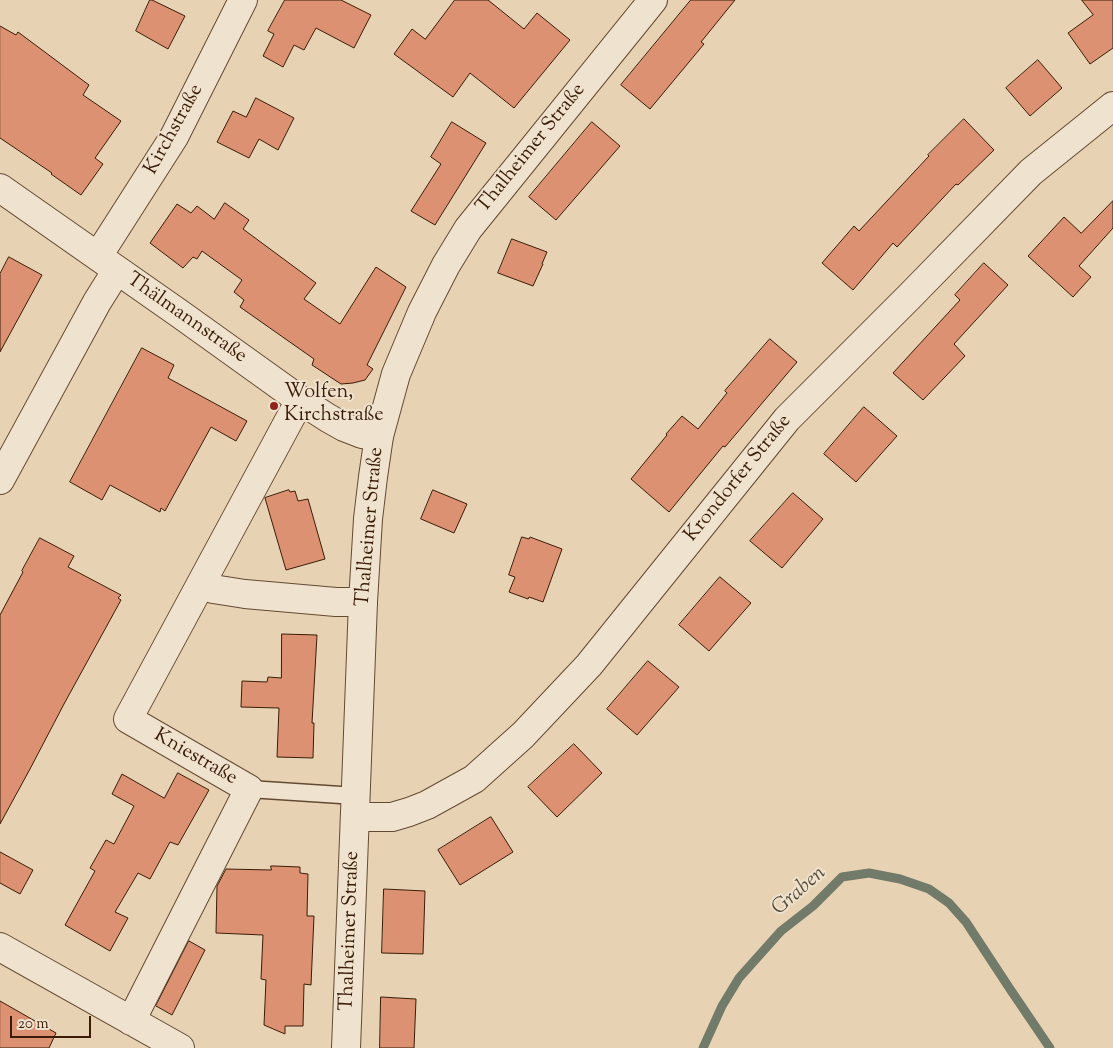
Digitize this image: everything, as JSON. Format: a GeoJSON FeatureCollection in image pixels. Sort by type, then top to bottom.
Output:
{"type":"FeatureCollection","features":[{"type":"Feature","properties":{"kind":"street","name":"Kirchstraße"},"geometry":{"type":"LineString","coordinates":[[0,480],[7,451],[97,302],[108,263],[243,0]]}},
{"type":"Feature","properties":{"kind":"street","name":"Thalheimer Straße"},"geometry":{"type":"LineString","coordinates":[[346,1048],[363,602],[368,519],[379,436],[389,396],[404,352],[422,312],[446,265],[468,229],[653,0]]}},
{"type":"Feature","properties":{"kind":"street","name":"Krondorfer Straße"},"geometry":{"type":"LineString","coordinates":[[356,806],[392,817],[427,805],[474,779],[523,735],[589,665],[786,419],[1031,172],[1113,106]]}},
{"type":"Feature","properties":{"kind":"street","name":"Thälmannstraße"},"geometry":{"type":"LineString","coordinates":[[0,188],[300,400],[344,427],[362,434],[379,436]]}},
{"type":"Feature","properties":{"kind":"street","name":"Kniestraße"},"geometry":{"type":"LineString","coordinates":[[131,1021],[249,789],[128,719],[300,400]]}},
{"type":"Feature","properties":{"kind":"street"},"geometry":{"type":"LineString","coordinates":[[202,583],[213,589],[245,594],[336,602],[363,602]]}},
{"type":"Feature","properties":{"kind":"street"},"geometry":{"type":"LineString","coordinates":[[0,947],[180,1048]]}},
{"type":"Feature","properties":{"kind":"lane"},"geometry":{"type":"LineString","coordinates":[[249,789],[356,806]]}},
{"type":"Feature","properties":{"kind":"building"},"geometry":{"type":"Polygon","coordinates":[[[150,0],[185,16],[168,49],[136,31],[150,0]]]}},
{"type":"Feature","properties":{"kind":"building"},"geometry":{"type":"Polygon","coordinates":[[[285,0],[341,0],[371,15],[354,48],[316,28],[304,50],[294,45],[283,67],[263,56],[274,34],[268,31],[285,0]]]}},
{"type":"Feature","properties":{"kind":"building"},"geometry":{"type":"Polygon","coordinates":[[[455,0],[488,0],[524,29],[537,13],[570,40],[514,108],[470,73],[453,97],[394,54],[412,29],[425,39],[455,0]]]}},
{"type":"Feature","properties":{"kind":"building"},"geometry":{"type":"Polygon","coordinates":[[[691,0],[735,0],[701,42],[704,44],[650,109],[621,85],[691,0]]]}},
{"type":"Feature","properties":{"kind":"building"},"geometry":{"type":"Polygon","coordinates":[[[1082,0],[1113,0],[1113,48],[1090,64],[1068,33],[1093,15],[1082,0]]]}},
{"type":"Feature","properties":{"kind":"building"},"geometry":{"type":"Polygon","coordinates":[[[0,26],[16,35],[18,32],[89,85],[83,95],[121,121],[95,158],[103,164],[81,195],[0,138],[0,26]]]}},
{"type":"Feature","properties":{"kind":"building"},"geometry":{"type":"Polygon","coordinates":[[[1038,60],[1062,88],[1030,116],[1006,88],[1038,60]]]}},
{"type":"Feature","properties":{"kind":"building"},"geometry":{"type":"Polygon","coordinates":[[[256,98],[294,118],[278,150],[259,139],[249,158],[217,142],[233,111],[246,117],[256,98]]]}},
{"type":"Feature","properties":{"kind":"building"},"geometry":{"type":"Polygon","coordinates":[[[964,119],[994,150],[958,185],[956,184],[897,247],[893,243],[853,290],[822,263],[854,226],[859,231],[928,155],[964,119]]]}},
{"type":"Feature","properties":{"kind":"building"},"geometry":{"type":"Polygon","coordinates":[[[452,122],[486,143],[435,225],[411,211],[441,164],[431,157],[452,122]]]}},
{"type":"Feature","properties":{"kind":"building"},"geometry":{"type":"Polygon","coordinates":[[[592,122],[620,146],[556,220],[529,197],[592,122]]]}},
{"type":"Feature","properties":{"kind":"building"},"geometry":{"type":"Polygon","coordinates":[[[1113,201],[1113,228],[1079,266],[1091,277],[1073,297],[1028,256],[1064,217],[1081,233],[1113,201]]]}},
{"type":"Feature","properties":{"kind":"building"},"geometry":{"type":"Polygon","coordinates":[[[225,203],[249,220],[243,229],[316,283],[304,299],[340,324],[376,267],[406,287],[367,365],[373,369],[365,380],[341,384],[312,365],[314,359],[240,307],[244,300],[234,292],[242,280],[202,251],[197,259],[193,257],[183,268],[150,243],[177,204],[191,213],[197,206],[214,219],[225,203]]]}},
{"type":"Feature","properties":{"kind":"building"},"geometry":{"type":"Polygon","coordinates":[[[512,239],[547,252],[533,286],[498,273],[512,239]]]}},
{"type":"Feature","properties":{"kind":"building"},"geometry":{"type":"Polygon","coordinates":[[[9,257],[42,275],[0,352],[0,274],[9,257]]]}},
{"type":"Feature","properties":{"kind":"building"},"geometry":{"type":"Polygon","coordinates":[[[984,263],[1008,285],[954,344],[965,356],[923,400],[893,373],[960,300],[955,295],[984,263]]]}},
{"type":"Feature","properties":{"kind":"building"},"geometry":{"type":"Polygon","coordinates":[[[770,339],[797,362],[725,447],[723,446],[669,512],[631,479],[682,416],[698,429],[727,393],[725,391],[770,339]]]}},
{"type":"Feature","properties":{"kind":"building"},"geometry":{"type":"Polygon","coordinates":[[[142,348],[174,365],[168,378],[247,421],[236,441],[211,427],[165,511],[161,508],[160,512],[110,485],[102,500],[70,482],[142,348]]]}},
{"type":"Feature","properties":{"kind":"building"},"geometry":{"type":"Polygon","coordinates":[[[864,407],[897,436],[856,482],[824,454],[864,407]]]}},
{"type":"Feature","properties":{"kind":"building"},"geometry":{"type":"Polygon","coordinates":[[[289,490],[290,492],[295,491],[298,501],[308,499],[325,559],[286,570],[265,498],[289,490]]]}},
{"type":"Feature","properties":{"kind":"building"},"geometry":{"type":"Polygon","coordinates":[[[433,490],[467,504],[454,533],[421,519],[433,490]]]}},
{"type":"Feature","properties":{"kind":"building"},"geometry":{"type":"Polygon","coordinates":[[[793,493],[823,519],[782,568],[750,541],[793,493]]]}},
{"type":"Feature","properties":{"kind":"building"},"geometry":{"type":"Polygon","coordinates":[[[522,537],[529,539],[530,537],[562,549],[543,602],[509,592],[515,577],[509,575],[522,537]]]}},
{"type":"Feature","properties":{"kind":"building"},"geometry":{"type":"Polygon","coordinates":[[[40,538],[74,556],[68,567],[121,595],[118,598],[121,600],[0,824],[0,615],[40,538]]]}},
{"type":"Feature","properties":{"kind":"building"},"geometry":{"type":"Polygon","coordinates":[[[720,577],[751,603],[709,651],[679,625],[720,577]]]}},
{"type":"Feature","properties":{"kind":"building"},"geometry":{"type":"Polygon","coordinates":[[[282,634],[317,635],[312,723],[314,723],[313,758],[277,757],[279,708],[241,707],[242,681],[267,682],[268,677],[281,678],[282,634]]]}},
{"type":"Feature","properties":{"kind":"building"},"geometry":{"type":"Polygon","coordinates":[[[648,661],[679,687],[637,735],[607,709],[648,661]]]}},
{"type":"Feature","properties":{"kind":"building"},"geometry":{"type":"Polygon","coordinates":[[[574,744],[602,773],[557,817],[528,787],[574,744]]]}},
{"type":"Feature","properties":{"kind":"building"},"geometry":{"type":"Polygon","coordinates":[[[178,773],[209,790],[178,845],[170,842],[150,879],[138,873],[115,912],[128,918],[110,951],[65,925],[95,871],[90,868],[106,840],[114,844],[134,806],[112,794],[122,774],[164,798],[178,773]]]}},
{"type":"Feature","properties":{"kind":"building"},"geometry":{"type":"Polygon","coordinates":[[[491,817],[513,852],[460,885],[438,850],[491,817]]]}},
{"type":"Feature","properties":{"kind":"building"},"geometry":{"type":"Polygon","coordinates":[[[0,852],[33,870],[20,894],[0,883],[0,852]]]}},
{"type":"Feature","properties":{"kind":"building"},"geometry":{"type":"Polygon","coordinates":[[[271,866],[300,867],[300,873],[308,874],[307,916],[314,916],[311,985],[304,984],[303,1026],[285,1026],[285,1034],[264,1025],[266,980],[261,979],[263,935],[216,933],[217,886],[226,869],[271,870],[271,866]]]}},
{"type":"Feature","properties":{"kind":"building"},"geometry":{"type":"Polygon","coordinates":[[[384,889],[425,891],[423,954],[382,953],[384,889]]]}},
{"type":"Feature","properties":{"kind":"building"},"geometry":{"type":"Polygon","coordinates":[[[189,941],[205,950],[172,1015],[156,1006],[189,941]]]}},
{"type":"Feature","properties":{"kind":"building"},"geometry":{"type":"Polygon","coordinates":[[[381,997],[416,999],[414,1048],[380,1048],[381,997]]]}},
{"type":"Feature","properties":{"kind":"building"},"geometry":{"type":"Polygon","coordinates":[[[0,1001],[56,1033],[49,1048],[0,1048],[0,1001]]]}},
{"type":"Feature","properties":{"kind":"waterway","name":"Graben"},"geometry":{"type":"LineString","coordinates":[[703,1048],[722,1006],[739,978],[781,931],[813,906],[842,877],[869,873],[900,879],[929,889],[949,903],[966,922],[1050,1048]]}},
{"type":"Feature","properties":{"kind":"place","name":"Wolfen, Kirchstraße"},"geometry":{"type":"Point","coordinates":[274,406]}}]}
